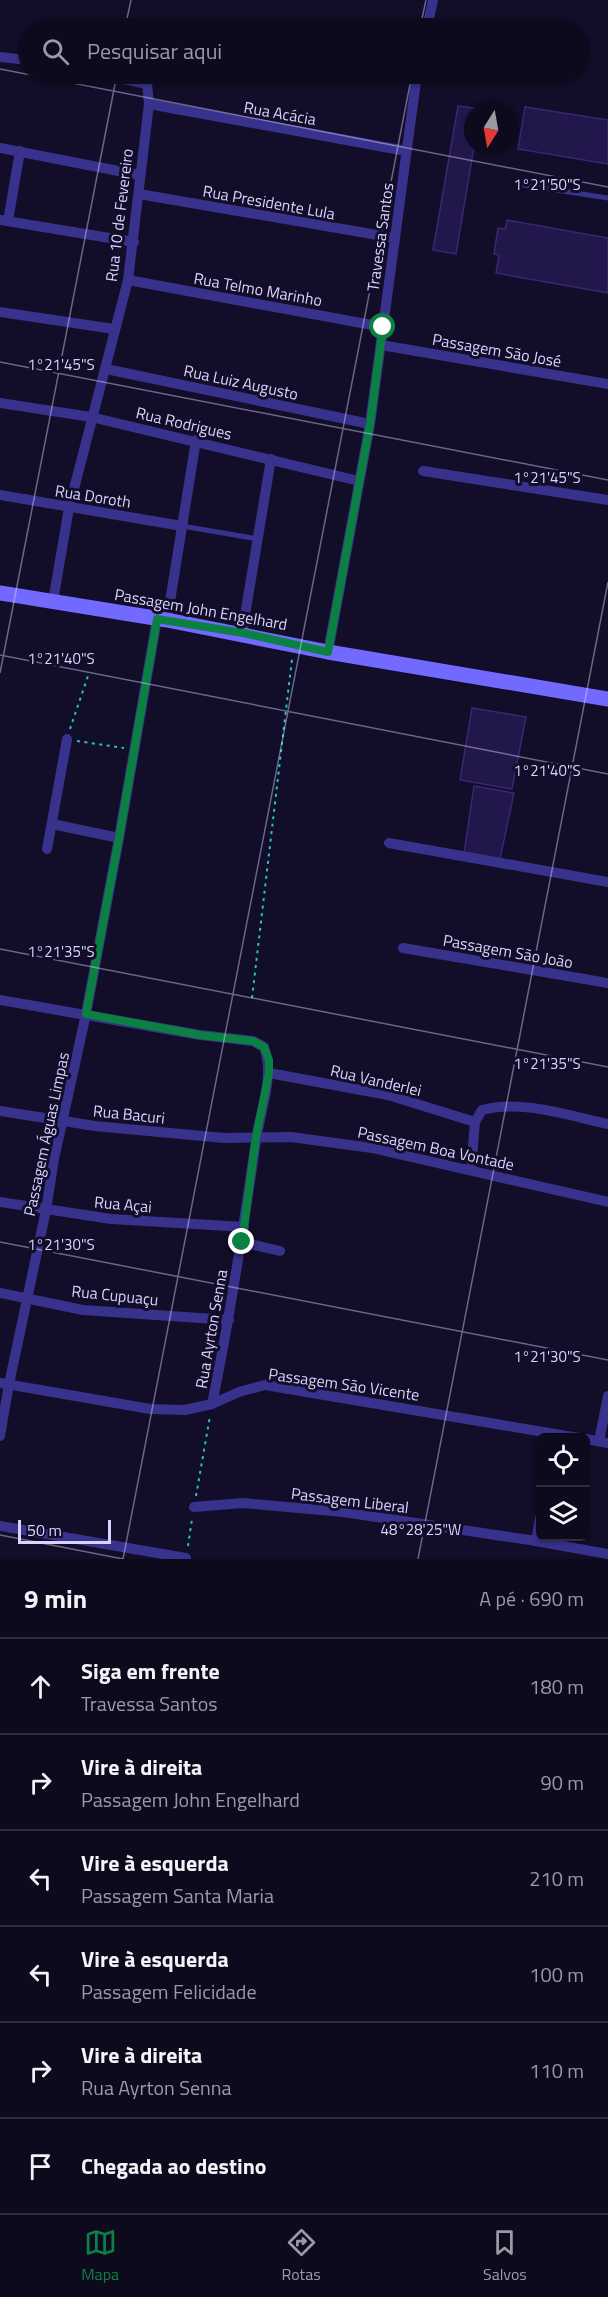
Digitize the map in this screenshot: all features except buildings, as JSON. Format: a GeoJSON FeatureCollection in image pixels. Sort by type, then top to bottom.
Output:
{"type":"FeatureCollection","features":[{"type":"Feature","properties":{"kind":"main road","name":"Passagem John Engelhard"},"geometry":{"type":"LineString","coordinates":[[0,593],[243,633],[328,652],[608,699]]}},
{"type":"Feature","properties":{"kind":"street"},"geometry":{"type":"LineString","coordinates":[[429,18],[433,0]]}},
{"type":"Feature","properties":{"kind":"street"},"geometry":{"type":"LineString","coordinates":[[0,57],[18,59]]}},
{"type":"Feature","properties":{"kind":"street","name":"Rua 10 de Fevereiro"},"geometry":{"type":"LineString","coordinates":[[53,601],[69,508],[128,280],[149,104],[147,84]]}},
{"type":"Feature","properties":{"kind":"street","name":"Travessa Santos"},"geometry":{"type":"LineString","coordinates":[[328,652],[370,424],[416,84]]}},
{"type":"Feature","properties":{"kind":"street","name":"Rua Acácia"},"geometry":{"type":"LineString","coordinates":[[149,104],[406,152]]}},
{"type":"Feature","properties":{"kind":"street"},"geometry":{"type":"LineString","coordinates":[[0,148],[20,150],[139,175]]}},
{"type":"Feature","properties":{"kind":"street"},"geometry":{"type":"LineString","coordinates":[[20,150],[4,220],[134,243]]}},
{"type":"Feature","properties":{"kind":"street","name":"Rua Presidente Lula"},"geometry":{"type":"LineString","coordinates":[[139,194],[395,238]]}},
{"type":"Feature","properties":{"kind":"street","name":"Rua Telmo Marinho"},"geometry":{"type":"LineString","coordinates":[[128,280],[383,327]]}},
{"type":"Feature","properties":{"kind":"street"},"geometry":{"type":"LineString","coordinates":[[0,312],[114,329]]}},
{"type":"Feature","properties":{"kind":"street","name":"Passagem São José"},"geometry":{"type":"LineString","coordinates":[[381,345],[608,384]]}},
{"type":"Feature","properties":{"kind":"street","name":"Rua Luiz Augusto"},"geometry":{"type":"LineString","coordinates":[[106,369],[370,424]]}},
{"type":"Feature","properties":{"kind":"street","name":"Rua Rodrigues"},"geometry":{"type":"LineString","coordinates":[[0,403],[92,417],[359,480]]}},
{"type":"Feature","properties":{"kind":"street","name":"Passagem Águas Limpas"},"geometry":{"type":"LineString","coordinates":[[0,1436],[4,1384],[46,1210],[54,1159],[86,1014],[133,750],[182,526],[196,440]]}},
{"type":"Feature","properties":{"kind":"street"},"geometry":{"type":"LineString","coordinates":[[243,633],[260,539],[271,459]]}},
{"type":"Feature","properties":{"kind":"street"},"geometry":{"type":"LineString","coordinates":[[423,471],[608,500]]}},
{"type":"Feature","properties":{"kind":"street","name":"Rua Doroth"},"geometry":{"type":"LineString","coordinates":[[0,495],[182,526]]}},
{"type":"Feature","properties":{"kind":"street"},"geometry":{"type":"LineString","coordinates":[[47,849],[67,739]]}},
{"type":"Feature","properties":{"kind":"street"},"geometry":{"type":"LineString","coordinates":[[52,824],[119,838]]}},
{"type":"Feature","properties":{"kind":"street"},"geometry":{"type":"LineString","coordinates":[[389,843],[608,882]]}},
{"type":"Feature","properties":{"kind":"street","name":"Passagem São João"},"geometry":{"type":"LineString","coordinates":[[403,948],[608,983]]}},
{"type":"Feature","properties":{"kind":"street"},"geometry":{"type":"LineString","coordinates":[[0,1000],[86,1014]]}},
{"type":"Feature","properties":{"kind":"street","name":"Rua Ayrton Senna"},"geometry":{"type":"LineString","coordinates":[[86,1014],[200,1035],[253,1041],[264,1047],[269,1060],[269,1073],[256,1137],[242,1242],[212,1404]]}},
{"type":"Feature","properties":{"kind":"street","name":"Rua Vanderlei"},"geometry":{"type":"LineString","coordinates":[[269,1073],[388,1095],[475,1122]]}},
{"type":"Feature","properties":{"kind":"street"},"geometry":{"type":"LineString","coordinates":[[471,1170],[475,1122],[482,1110],[498,1105],[520,1106],[608,1124]]}},
{"type":"Feature","properties":{"kind":"street","name":"Rua Bacuri"},"geometry":{"type":"LineString","coordinates":[[0,1111],[63,1121],[224,1138],[256,1137]]}},
{"type":"Feature","properties":{"kind":"street","name":"Passagem Boa Vontade"},"geometry":{"type":"LineString","coordinates":[[256,1137],[291,1137],[372,1148],[608,1202]]}},
{"type":"Feature","properties":{"kind":"street","name":"Rua Açai"},"geometry":{"type":"LineString","coordinates":[[0,1202],[111,1219],[244,1227]]}},
{"type":"Feature","properties":{"kind":"street"},"geometry":{"type":"LineString","coordinates":[[242,1242],[280,1251]]}},
{"type":"Feature","properties":{"kind":"street","name":"Rua Cupuaçu"},"geometry":{"type":"LineString","coordinates":[[0,1293],[83,1310],[229,1320]]}},
{"type":"Feature","properties":{"kind":"street","name":"Passagem São Vicente"},"geometry":{"type":"LineString","coordinates":[[4,1384],[150,1409],[185,1410],[212,1404],[239,1392],[266,1385],[541,1433]]}},
{"type":"Feature","properties":{"kind":"street"},"geometry":{"type":"LineString","coordinates":[[603,1442],[608,1396]]}},
{"type":"Feature","properties":{"kind":"street","name":"Passagem Liberal"},"geometry":{"type":"LineString","coordinates":[[195,1507],[243,1503],[343,1512],[536,1540]]}},
{"type":"Feature","properties":{"kind":"street"},"geometry":{"type":"LineString","coordinates":[[0,1526],[186,1558]]}},
{"type":"Feature","properties":{"kind":"street","name":"Passagem Liberal"},"geometry":{"type":"LineString","coordinates":[[541,1541],[608,1554]]}},
{"type":"Feature","properties":{"kind":"lane"},"geometry":{"type":"LineString","coordinates":[[517,184],[608,198]]}},
{"type":"Feature","properties":{"kind":"lane"},"geometry":{"type":"LineString","coordinates":[[182,526],[260,539]]}},
{"type":"Feature","properties":{"kind":"path"},"geometry":{"type":"LineString","coordinates":[[252,998],[293,645]]}},
{"type":"Feature","properties":{"kind":"path"},"geometry":{"type":"LineString","coordinates":[[89,673],[67,739],[133,750]]}},
{"type":"Feature","properties":{"kind":"path"},"geometry":{"type":"LineString","coordinates":[[186,1558],[212,1404]]}},
{"type":"Feature","properties":{"kind":"route"},"geometry":{"type":"LineString","coordinates":[[242,1242],[256,1137],[269,1073],[269,1060],[264,1047],[253,1041],[200,1035],[86,1014],[157,619],[243,633],[328,652],[370,424],[383,327]]}}]}
